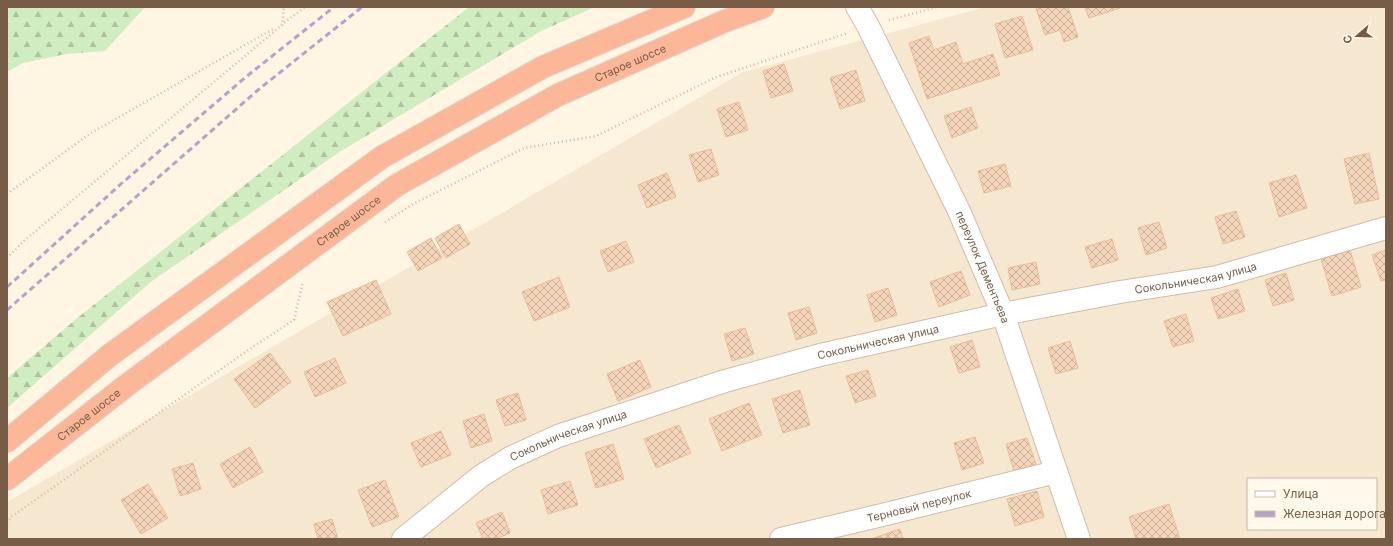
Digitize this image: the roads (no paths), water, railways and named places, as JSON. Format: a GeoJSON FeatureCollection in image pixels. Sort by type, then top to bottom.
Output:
{"type":"FeatureCollection","features":[{"type":"Feature","properties":{"kind":"highway"},"geometry":{"type":"LineString","coordinates":[[7,441],[110,355],[382,157],[543,67],[684,7]]}},
{"type":"Feature","properties":{"kind":"highway","name":"Старое шоссе"},"geometry":{"type":"LineString","coordinates":[[7,479],[133,380],[397,184],[558,95],[725,21],[763,7]]}},
{"type":"Feature","properties":{"kind":"street","name":"переулок Дементьева"},"geometry":{"type":"LineString","coordinates":[[857,7],[868,26],[959,211],[1003,314],[1079,539]]}},
{"type":"Feature","properties":{"kind":"street","name":"Сокольническая улица"},"geometry":{"type":"LineString","coordinates":[[403,539],[481,476],[510,458],[558,436],[725,381],[820,355],[1003,314],[1120,292],[1217,277],[1386,228]]}},
{"type":"Feature","properties":{"kind":"street","name":"Терновый переулок"},"geometry":{"type":"LineString","coordinates":[[781,539],[1056,472]]}},
{"type":"Feature","properties":{"kind":"railway"},"geometry":{"type":"LineString","coordinates":[[7,287],[122,183],[247,76],[334,7]]}},
{"type":"Feature","properties":{"kind":"railway"},"geometry":{"type":"LineString","coordinates":[[7,310],[258,90],[362,7]]}}]}
